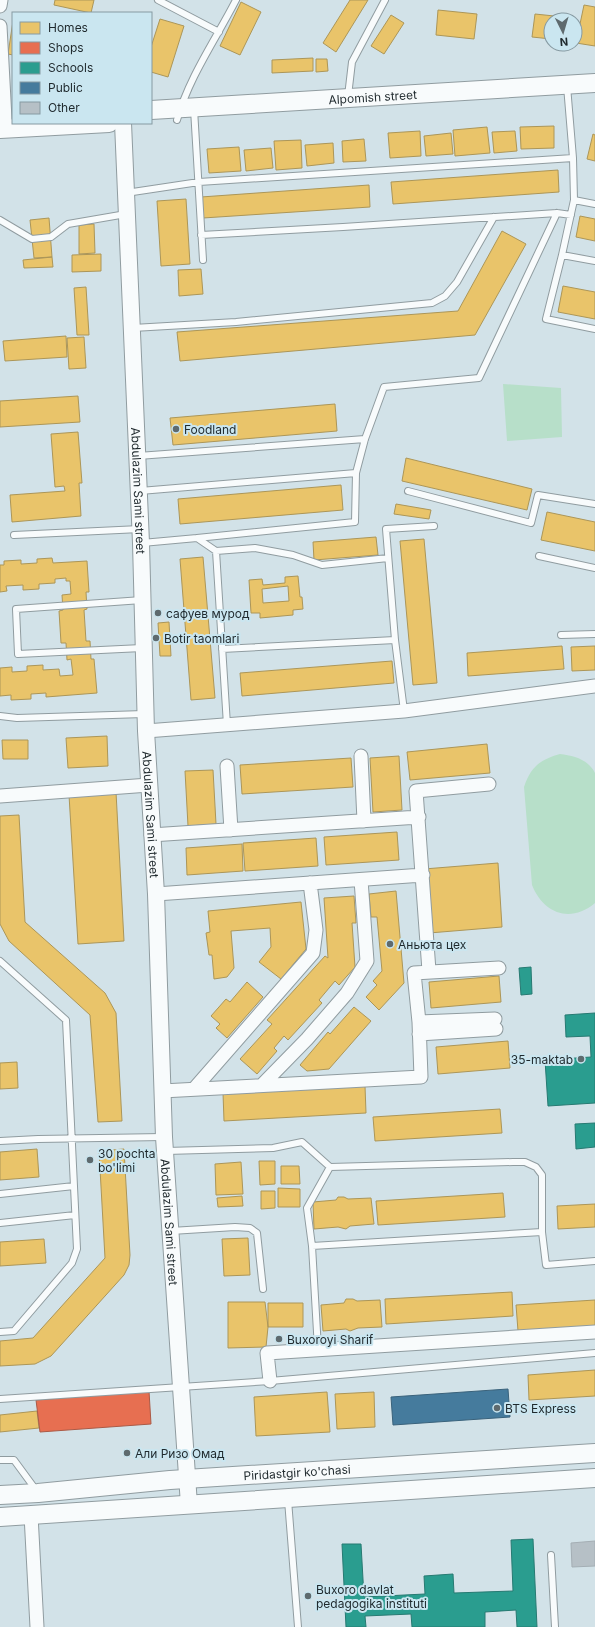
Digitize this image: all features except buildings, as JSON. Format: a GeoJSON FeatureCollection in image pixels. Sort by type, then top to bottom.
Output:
{"type":"FeatureCollection","features":[{"type":"Feature","properties":{"kind":"main road","name":"Alpomish street"},"geometry":{"type":"LineString","coordinates":[[152,110],[186,114],[568,91],[595,83]]}},
{"type":"Feature","properties":{"kind":"main road","name":"Alpomish street"},"geometry":{"type":"LineString","coordinates":[[152,121],[186,114],[348,98],[379,99],[568,91],[595,96]]}},
{"type":"Feature","properties":{"kind":"main road","name":"Piridastgir ko'chasi"},"geometry":{"type":"LineString","coordinates":[[0,1494],[595,1453]]}},
{"type":"Feature","properties":{"kind":"main road"},"geometry":{"type":"LineString","coordinates":[[0,1517],[595,1478]]}},
{"type":"Feature","properties":{"kind":"street"},"geometry":{"type":"LineString","coordinates":[[0,6],[1,0]]}},
{"type":"Feature","properties":{"kind":"street"},"geometry":{"type":"LineString","coordinates":[[0,26],[4,123]]}},
{"type":"Feature","properties":{"kind":"street","name":"Abdulazim Sami street"},"geometry":{"type":"LineString","coordinates":[[123,124],[137,456],[146,731],[151,835],[156,894],[162,1091],[180,1387],[189,1505]]}},
{"type":"Feature","properties":{"kind":"street"},"geometry":{"type":"LineString","coordinates":[[146,731],[404,711],[595,686]]}},
{"type":"Feature","properties":{"kind":"street"},"geometry":{"type":"LineString","coordinates":[[361,756],[364,821]]}},
{"type":"Feature","properties":{"kind":"street"},"geometry":{"type":"LineString","coordinates":[[227,766],[231,830]]}},
{"type":"Feature","properties":{"kind":"street"},"geometry":{"type":"LineString","coordinates":[[429,971],[416,791],[489,784]]}},
{"type":"Feature","properties":{"kind":"street"},"geometry":{"type":"LineString","coordinates":[[0,796],[149,785]]}},
{"type":"Feature","properties":{"kind":"street"},"geometry":{"type":"LineString","coordinates":[[151,835],[419,817]]}},
{"type":"Feature","properties":{"kind":"street"},"geometry":{"type":"LineString","coordinates":[[156,894],[423,875]]}},
{"type":"Feature","properties":{"kind":"street"},"geometry":{"type":"LineString","coordinates":[[262,1085],[307,1039],[347,993],[367,962],[361,880]]}},
{"type":"Feature","properties":{"kind":"street"},"geometry":{"type":"LineString","coordinates":[[194,1089],[314,953],[316,930],[310,883]]}},
{"type":"Feature","properties":{"kind":"street"},"geometry":{"type":"LineString","coordinates":[[162,1091],[420,1077],[419,1028],[414,973],[500,968]]}},
{"type":"Feature","properties":{"kind":"street"},"geometry":{"type":"LineString","coordinates":[[419,1028],[495,1024]]}},
{"type":"Feature","properties":{"kind":"street"},"geometry":{"type":"LineString","coordinates":[[270,1381],[267,1353],[595,1332]]}},
{"type":"Feature","properties":{"kind":"street"},"geometry":{"type":"LineString","coordinates":[[31,1515],[37,1627]]}},
{"type":"Feature","properties":{"kind":"lane"},"geometry":{"type":"LineString","coordinates":[[158,0],[219,32]]}},
{"type":"Feature","properties":{"kind":"lane"},"geometry":{"type":"LineString","coordinates":[[203,260],[198,196],[199,182],[186,114],[203,60],[236,0]]}},
{"type":"Feature","properties":{"kind":"lane"},"geometry":{"type":"LineString","coordinates":[[348,98],[352,62],[385,0]]}},
{"type":"Feature","properties":{"kind":"lane"},"geometry":{"type":"LineString","coordinates":[[568,91],[574,200],[546,319],[595,329]]}},
{"type":"Feature","properties":{"kind":"lane"},"geometry":{"type":"LineString","coordinates":[[125,194],[199,182],[572,158]]}},
{"type":"Feature","properties":{"kind":"lane"},"geometry":{"type":"LineString","coordinates":[[574,200],[595,204]]}},
{"type":"Feature","properties":{"kind":"lane"},"geometry":{"type":"LineString","coordinates":[[201,235],[556,212],[571,215]]}},
{"type":"Feature","properties":{"kind":"lane"},"geometry":{"type":"LineString","coordinates":[[14,535],[197,538],[355,522],[356,473],[365,439],[384,387],[479,378],[556,212]]}},
{"type":"Feature","properties":{"kind":"lane"},"geometry":{"type":"LineString","coordinates":[[0,220],[32,239],[51,237],[68,224],[126,214]]}},
{"type":"Feature","properties":{"kind":"lane"},"geometry":{"type":"LineString","coordinates":[[131,328],[236,322],[432,303],[445,296],[457,282],[494,217]]}},
{"type":"Feature","properties":{"kind":"lane"},"geometry":{"type":"LineString","coordinates":[[562,255],[595,261]]}},
{"type":"Feature","properties":{"kind":"lane"},"geometry":{"type":"LineString","coordinates":[[137,456],[365,439]]}},
{"type":"Feature","properties":{"kind":"lane"},"geometry":{"type":"LineString","coordinates":[[138,491],[356,473]]}},
{"type":"Feature","properties":{"kind":"lane"},"geometry":{"type":"LineString","coordinates":[[408,491],[531,523],[538,495],[595,504]]}},
{"type":"Feature","properties":{"kind":"lane"},"geometry":{"type":"LineString","coordinates":[[404,711],[395,640],[386,529],[434,526]]}},
{"type":"Feature","properties":{"kind":"lane"},"geometry":{"type":"LineString","coordinates":[[197,538],[216,551],[255,548],[293,555],[322,565],[388,558]]}},
{"type":"Feature","properties":{"kind":"lane"},"geometry":{"type":"LineString","coordinates":[[216,551],[227,725]]}},
{"type":"Feature","properties":{"kind":"lane"},"geometry":{"type":"LineString","coordinates":[[539,556],[595,568]]}},
{"type":"Feature","properties":{"kind":"lane"},"geometry":{"type":"LineString","coordinates":[[142,600],[16,609],[18,654],[144,648]]}},
{"type":"Feature","properties":{"kind":"lane"},"geometry":{"type":"LineString","coordinates":[[561,635],[595,634]]}},
{"type":"Feature","properties":{"kind":"lane"},"geometry":{"type":"LineString","coordinates":[[222,649],[395,640]]}},
{"type":"Feature","properties":{"kind":"lane"},"geometry":{"type":"LineString","coordinates":[[0,716],[17,718],[146,714]]}},
{"type":"Feature","properties":{"kind":"lane"},"geometry":{"type":"LineString","coordinates":[[0,961],[66,1020],[77,1249],[72,1262],[14,1331],[0,1332]]}},
{"type":"Feature","properties":{"kind":"lane"},"geometry":{"type":"LineString","coordinates":[[0,1141],[72,1139],[273,1148],[302,1142],[330,1167],[525,1162],[536,1167],[542,1175],[542,1232],[546,1265],[595,1261]]}},
{"type":"Feature","properties":{"kind":"lane"},"geometry":{"type":"LineString","coordinates":[[318,1349],[312,1246],[307,1208],[330,1167]]}},
{"type":"Feature","properties":{"kind":"lane"},"geometry":{"type":"LineString","coordinates":[[0,1194],[74,1186]]}},
{"type":"Feature","properties":{"kind":"lane"},"geometry":{"type":"LineString","coordinates":[[0,1222],[75,1215]]}},
{"type":"Feature","properties":{"kind":"lane"},"geometry":{"type":"LineString","coordinates":[[170,1231],[235,1227],[250,1228],[256,1233],[263,1289]]}},
{"type":"Feature","properties":{"kind":"lane"},"geometry":{"type":"LineString","coordinates":[[312,1246],[542,1232]]}},
{"type":"Feature","properties":{"kind":"lane"},"geometry":{"type":"LineString","coordinates":[[0,1399],[270,1381],[595,1353]]}},
{"type":"Feature","properties":{"kind":"lane"},"geometry":{"type":"LineString","coordinates":[[0,1460],[14,1460],[38,1492]]}},
{"type":"Feature","properties":{"kind":"lane"},"geometry":{"type":"LineString","coordinates":[[288,1498],[298,1627]]}},
{"type":"Feature","properties":{"kind":"lane"},"geometry":{"type":"LineString","coordinates":[[551,1555],[555,1627]]}},
{"type":"Feature","properties":{"kind":"green space"},"geometry":{"type":"Polygon","coordinates":[[[503,384],[561,388],[562,437],[507,441],[503,384]]]}},
{"type":"Feature","properties":{"kind":"green space"},"geometry":{"type":"Polygon","coordinates":[[[560,754],[585,761],[595,773],[595,903],[576,913],[567,914],[550,909],[537,895],[532,885],[524,787],[530,774],[537,765],[546,759],[560,754]]]}},
{"type":"Feature","properties":{"kind":"place","name":"Foodland"},"geometry":{"type":"Point","coordinates":[176,429]}},
{"type":"Feature","properties":{"kind":"place","name":"сафуев мурод"},"geometry":{"type":"Point","coordinates":[158,613]}},
{"type":"Feature","properties":{"kind":"place","name":"Botir taomlari"},"geometry":{"type":"Point","coordinates":[156,638]}},
{"type":"Feature","properties":{"kind":"place","name":"Аньюта цех"},"geometry":{"type":"Point","coordinates":[390,944]}},
{"type":"Feature","properties":{"kind":"place","name":"35-maktab"},"geometry":{"type":"Point","coordinates":[581,1059]}},
{"type":"Feature","properties":{"kind":"place","name":"30 pochta bo'limi"},"geometry":{"type":"Point","coordinates":[90,1160]}},
{"type":"Feature","properties":{"kind":"place","name":"Buxoroyi Sharif"},"geometry":{"type":"Point","coordinates":[279,1339]}},
{"type":"Feature","properties":{"kind":"place","name":"BTS Express"},"geometry":{"type":"Point","coordinates":[497,1408]}},
{"type":"Feature","properties":{"kind":"place","name":"Али Ризо Омад"},"geometry":{"type":"Point","coordinates":[127,1453]}},
{"type":"Feature","properties":{"kind":"place","name":"Buxoro davlat pedagogika instituti"},"geometry":{"type":"Point","coordinates":[308,1596]}}]}
